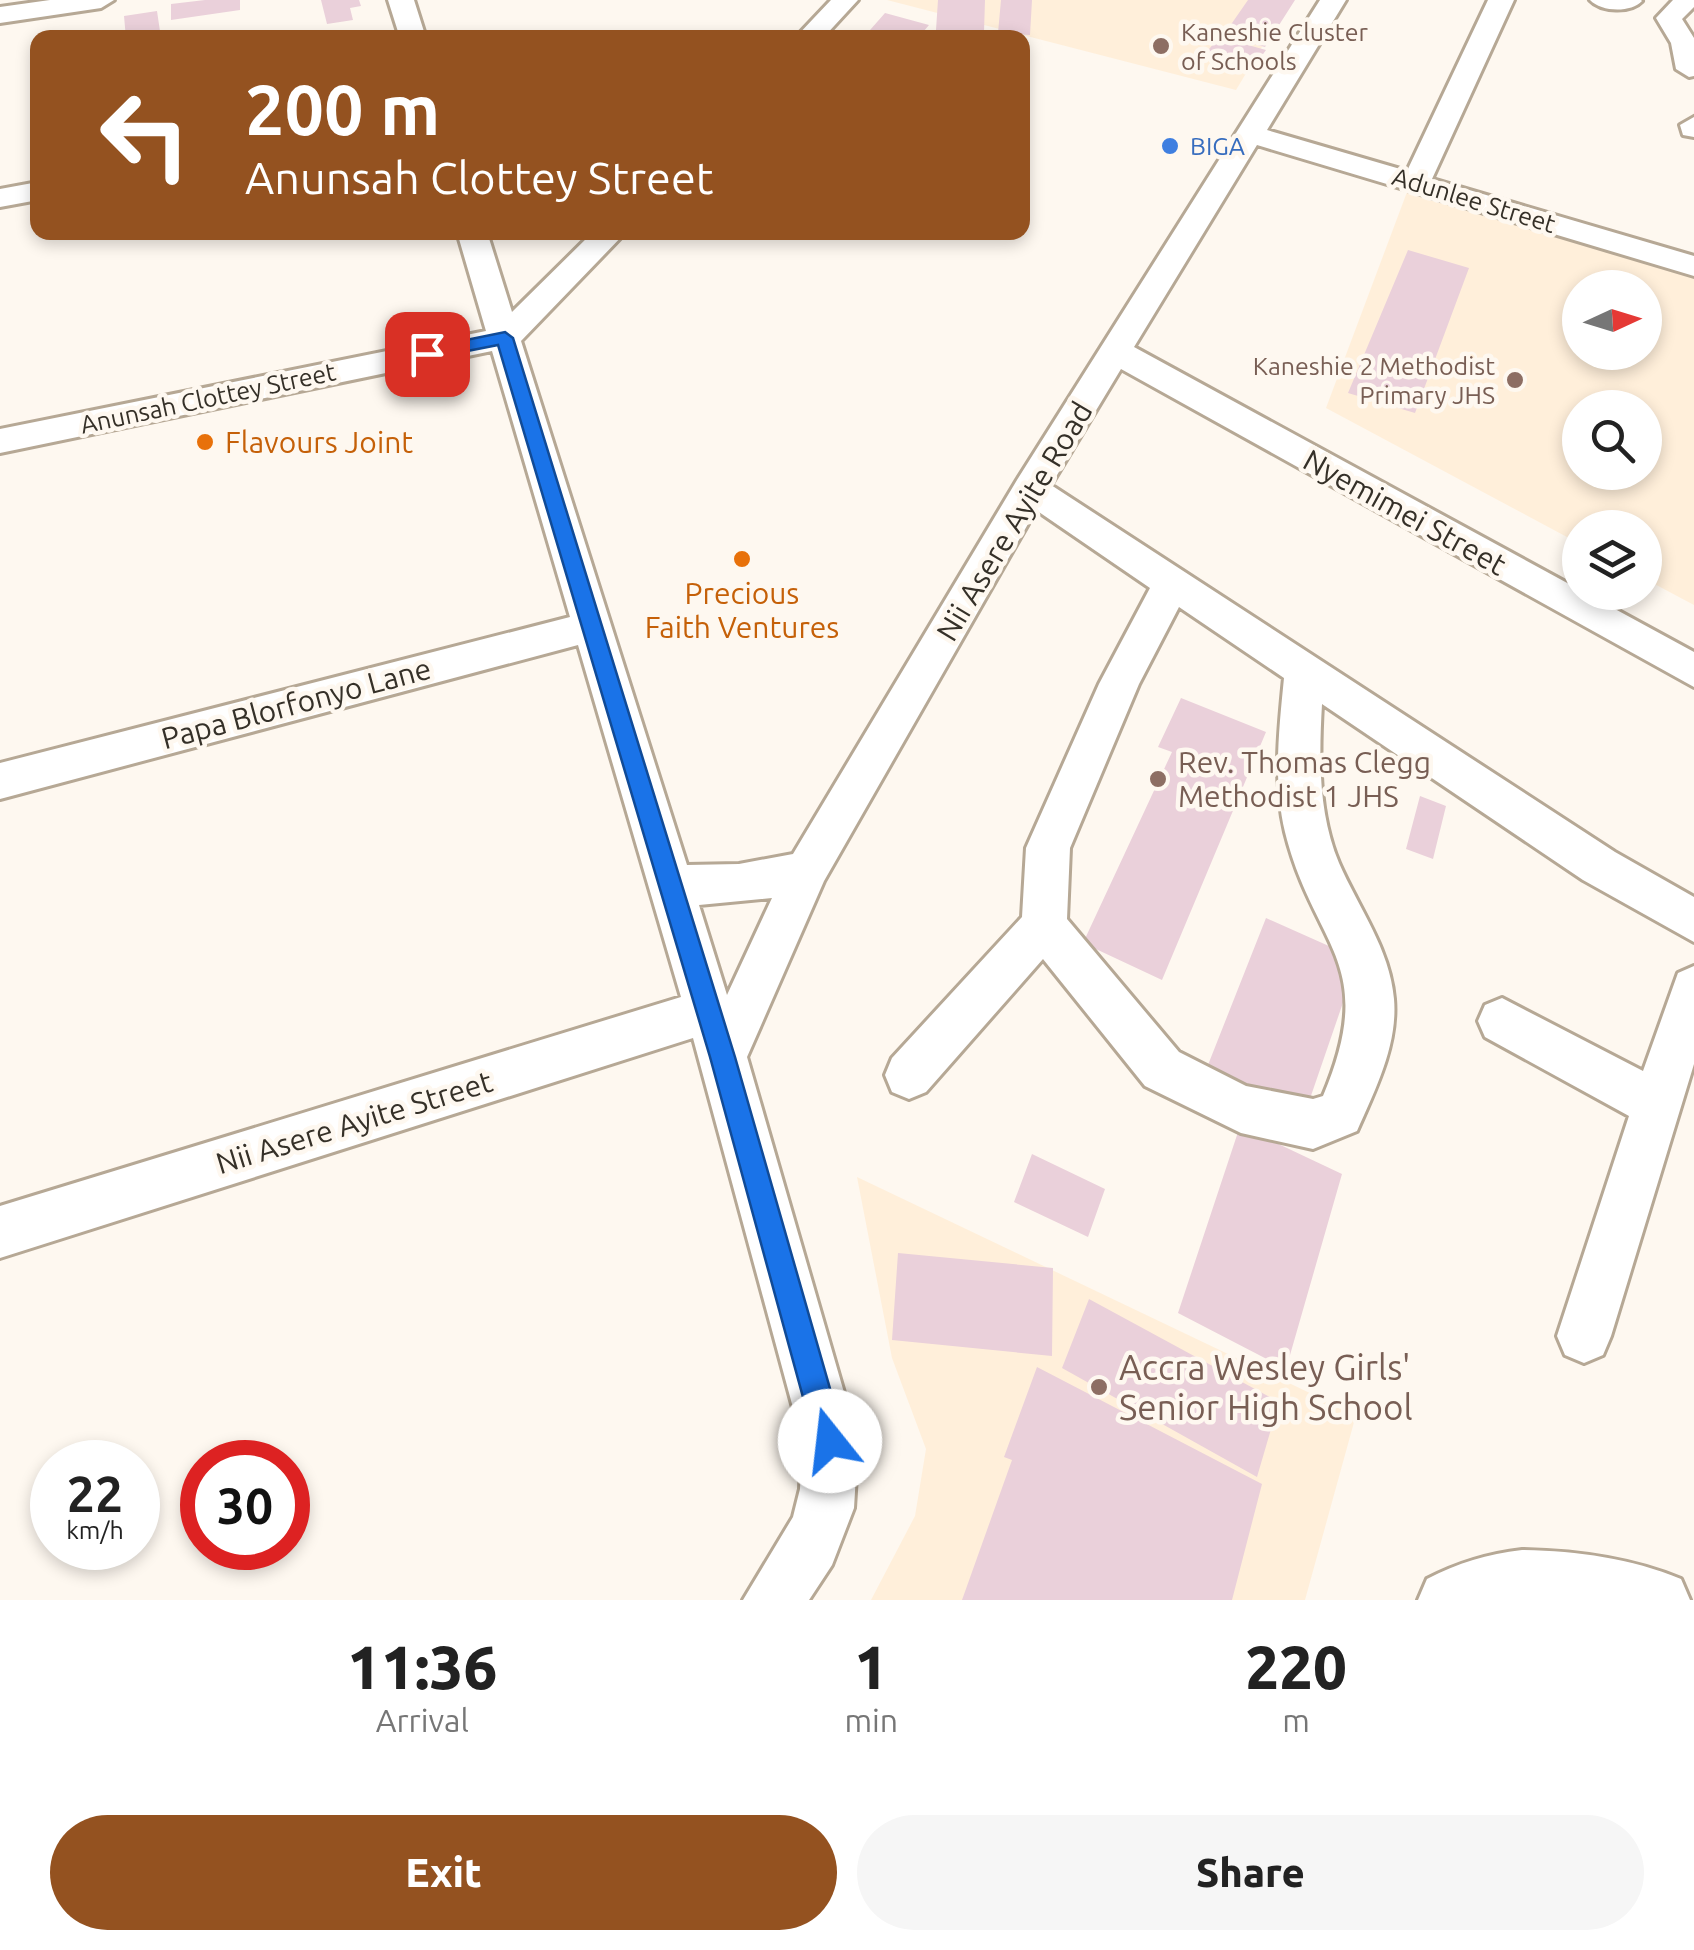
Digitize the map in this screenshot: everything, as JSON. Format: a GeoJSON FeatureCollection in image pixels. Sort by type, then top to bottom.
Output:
{"type":"FeatureCollection","features":[{"type":"Feature","properties":{"kind":"street"},"geometry":{"type":"LineString","coordinates":[[0,15],[100,0]]}},
{"type":"Feature","properties":{"kind":"street"},"geometry":{"type":"LineString","coordinates":[[816,30],[846,0]]}},
{"type":"Feature","properties":{"kind":"street","name":"Nii Asere Ayite Road"},"geometry":{"type":"LineString","coordinates":[[715,1034],[1030,489],[1334,0]]}},
{"type":"Feature","properties":{"kind":"street"},"geometry":{"type":"LineString","coordinates":[[1416,183],[1501,0]]}},
{"type":"Feature","properties":{"kind":"street"},"geometry":{"type":"LineString","coordinates":[[1685,67],[1684,43],[1669,18],[1688,0]]}},
{"type":"Feature","properties":{"kind":"street","name":"Adunlee Street"},"geometry":{"type":"LineString","coordinates":[[1253,134],[1694,266]]}},
{"type":"Feature","properties":{"kind":"street"},"geometry":{"type":"LineString","coordinates":[[0,198],[30,192]]}},
{"type":"Feature","properties":{"kind":"street"},"geometry":{"type":"LineString","coordinates":[[474,240],[715,1034],[830,1441],[832,1486],[824,1524],[773,1600]]}},
{"type":"Feature","properties":{"kind":"street"},"geometry":{"type":"LineString","coordinates":[[505,338],[603,240]]}},
{"type":"Feature","properties":{"kind":"street","name":"Anunsah Clottey Street"},"geometry":{"type":"LineString","coordinates":[[0,440],[505,338]]}},
{"type":"Feature","properties":{"kind":"street","name":"Nyemimei Street"},"geometry":{"type":"LineString","coordinates":[[1117,352],[1694,671]]}},
{"type":"Feature","properties":{"kind":"street"},"geometry":{"type":"LineString","coordinates":[[1030,489],[1598,866],[1694,921]]}},
{"type":"Feature","properties":{"kind":"street"},"geometry":{"type":"LineString","coordinates":[[909,1076],[1044,925],[1048,848],[1112,699],[1172,583]]}},
{"type":"Feature","properties":{"kind":"street","name":"Papa Blorfonyo Lane"},"geometry":{"type":"LineString","coordinates":[[0,781],[592,626]]}},
{"type":"Feature","properties":{"kind":"street"},"geometry":{"type":"LineString","coordinates":[[1044,925],[1162,1070],[1242,1110],[1313,1124],[1340,1114],[1365,1052],[1370,1023],[1368,980],[1312,850],[1296,768],[1305,669]]}},
{"type":"Feature","properties":{"kind":"street"},"geometry":{"type":"LineString","coordinates":[[670,883],[695,887],[753,883],[808,870]]}},
{"type":"Feature","properties":{"kind":"street"},"geometry":{"type":"LineString","coordinates":[[1584,1336],[1694,988]]}},
{"type":"Feature","properties":{"kind":"street"},"geometry":{"type":"LineString","coordinates":[[1502,1020],[1658,1105]]}},
{"type":"Feature","properties":{"kind":"street","name":"Nii Asere Ayite Street"},"geometry":{"type":"LineString","coordinates":[[0,1232],[715,1034]]}},
{"type":"Feature","properties":{"kind":"street"},"geometry":{"type":"LineString","coordinates":[[1448,1600],[1498,1582],[1537,1581],[1618,1587],[1660,1600]]}},
{"type":"Feature","properties":{"kind":"shaded area","name":"Kaneshie Cluster of Schools"},"geometry":{"type":"Polygon","coordinates":[[[887,0],[1290,0],[1236,90],[1030,37],[1030,30],[1003,30],[887,0]]]}},
{"type":"Feature","properties":{"kind":"shaded area","name":"Kaneshie 2 Methodist Primary JHS"},"geometry":{"type":"Polygon","coordinates":[[[1407,192],[1694,272],[1694,605],[1662,588],[1662,510],[1562,510],[1562,534],[1326,408],[1407,192]]]}},
{"type":"Feature","properties":{"kind":"shaded area","name":"Accra Wesley Girls' Senior High School"},"geometry":{"type":"Polygon","coordinates":[[[857,1177],[1356,1415],[1305,1600],[871,1600],[915,1516],[926,1449],[892,1358],[857,1177]]]}},
{"type":"Feature","properties":{"kind":"building"},"geometry":{"type":"Polygon","coordinates":[[[240,0],[240,10],[171,20],[171,4],[240,0]]]}},
{"type":"Feature","properties":{"kind":"building"},"geometry":{"type":"Polygon","coordinates":[[[321,0],[359,0],[361,6],[350,8],[353,20],[327,24],[321,0]]]}},
{"type":"Feature","properties":{"kind":"building"},"geometry":{"type":"Polygon","coordinates":[[[938,0],[985,0],[984,30],[936,30],[938,0]]]}},
{"type":"Feature","properties":{"kind":"building"},"geometry":{"type":"Polygon","coordinates":[[[1001,0],[1032,0],[1030,35],[1030,30],[998,30],[1001,0]]]}},
{"type":"Feature","properties":{"kind":"building"},"geometry":{"type":"Polygon","coordinates":[[[1248,0],[1295,0],[1265,47],[1223,36],[1248,0]]]}},
{"type":"Feature","properties":{"kind":"building"},"geometry":{"type":"Polygon","coordinates":[[[157,11],[160,30],[125,30],[124,16],[157,11]]]}},
{"type":"Feature","properties":{"kind":"building"},"geometry":{"type":"Polygon","coordinates":[[[885,13],[929,25],[925,30],[870,30],[885,13]]]}},
{"type":"Feature","properties":{"kind":"building"},"geometry":{"type":"Polygon","coordinates":[[[1219,37],[1266,50],[1253,68],[1205,54],[1219,37]]]}},
{"type":"Feature","properties":{"kind":"building"},"geometry":{"type":"Polygon","coordinates":[[[1408,250],[1469,268],[1415,413],[1348,393],[1408,250]]]}},
{"type":"Feature","properties":{"kind":"building"},"geometry":{"type":"Polygon","coordinates":[[[1181,698],[1266,732],[1162,980],[1083,943],[1172,752],[1158,747],[1181,698]]]}},
{"type":"Feature","properties":{"kind":"building"},"geometry":{"type":"Polygon","coordinates":[[[1420,796],[1446,806],[1433,859],[1406,849],[1420,796]]]}},
{"type":"Feature","properties":{"kind":"building"},"geometry":{"type":"Polygon","coordinates":[[[1266,918],[1358,959],[1303,1119],[1206,1070],[1266,918]]]}},
{"type":"Feature","properties":{"kind":"building"},"geometry":{"type":"Polygon","coordinates":[[[1240,1126],[1342,1174],[1286,1369],[1178,1313],[1240,1126]]]}},
{"type":"Feature","properties":{"kind":"building"},"geometry":{"type":"Polygon","coordinates":[[[1032,1154],[1105,1189],[1088,1237],[1014,1202],[1032,1154]]]}},
{"type":"Feature","properties":{"kind":"building"},"geometry":{"type":"Polygon","coordinates":[[[898,1253],[1053,1268],[1052,1356],[892,1340],[898,1253]]]}},
{"type":"Feature","properties":{"kind":"building"},"geometry":{"type":"Polygon","coordinates":[[[1089,1299],[1279,1402],[1257,1477],[1062,1368],[1089,1299]]]}},
{"type":"Feature","properties":{"kind":"building"},"geometry":{"type":"Polygon","coordinates":[[[1037,1367],[1262,1484],[1232,1600],[962,1600],[1012,1460],[1004,1457],[1037,1367]]]}},
{"type":"Feature","properties":{"kind":"place","name":"Kaneshie Cluster of Schools"},"geometry":{"type":"Point","coordinates":[1161,46]}},
{"type":"Feature","properties":{"kind":"place","name":"BIGA"},"geometry":{"type":"Point","coordinates":[1170,146]}},
{"type":"Feature","properties":{"kind":"place","name":"Kaneshie 2 Methodist Primary JHS"},"geometry":{"type":"Point","coordinates":[1515,380]}},
{"type":"Feature","properties":{"kind":"place","name":"Flavours Joint"},"geometry":{"type":"Point","coordinates":[205,442]}},
{"type":"Feature","properties":{"kind":"place","name":"Precious Faith Ventures"},"geometry":{"type":"Point","coordinates":[742,559]}},
{"type":"Feature","properties":{"kind":"place","name":"Rev. Thomas Clegg Methodist 1 JHS"},"geometry":{"type":"Point","coordinates":[1158,779]}},
{"type":"Feature","properties":{"kind":"place","name":"Accra Wesley Girls' Senior High School"},"geometry":{"type":"Point","coordinates":[1099,1387]}},
{"type":"Feature","properties":{"kind":"route"},"geometry":{"type":"LineString","coordinates":[[427,354],[505,338],[722,1057],[830,1441]]}}]}
